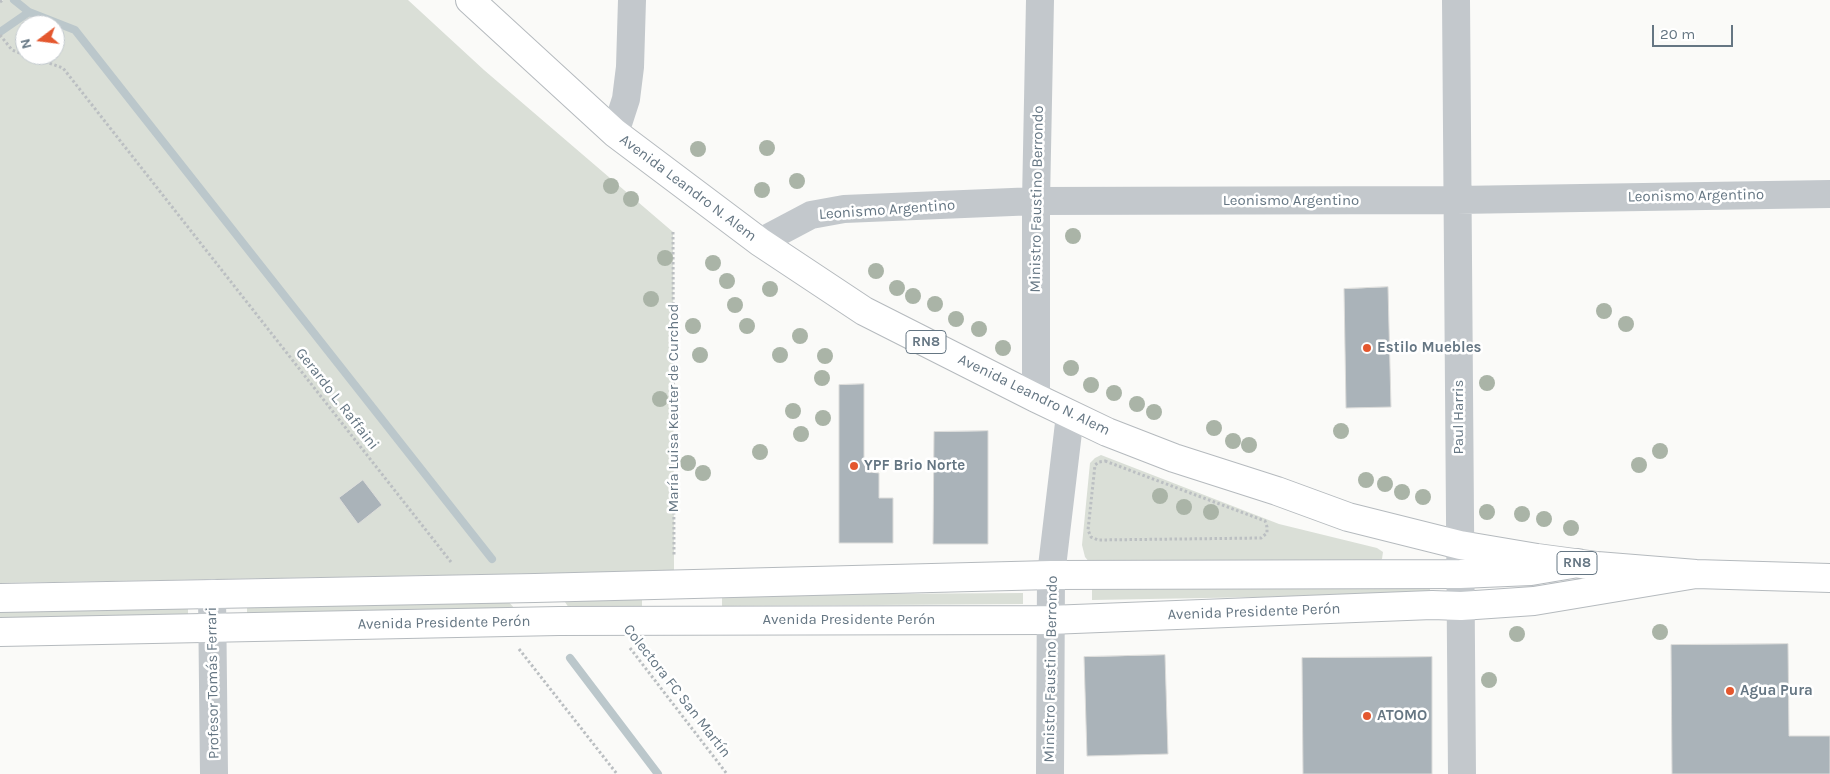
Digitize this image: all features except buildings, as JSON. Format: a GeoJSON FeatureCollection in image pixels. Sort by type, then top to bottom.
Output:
{"type":"FeatureCollection","features":[{"type":"Feature","properties":{"kind":"main road","name":"Avenida Leandro N. Alem"},"geometry":{"type":"LineString","coordinates":[[470,0],[615,133],[760,242],[864,311],[1107,432],[1174,458],[1277,491],[1348,517],[1460,544]]}},
{"type":"Feature","properties":{"kind":"main road","name":"Avenida Presidente Perón"},"geometry":{"type":"LineString","coordinates":[[1460,544],[1537,558],[1696,574],[1830,578]]}},
{"type":"Feature","properties":{"kind":"main road","name":"Avenida Presidente Perón"},"geometry":{"type":"LineString","coordinates":[[0,598],[674,585],[1051,575],[1460,574],[1531,571],[1578,563]]}},
{"type":"Feature","properties":{"kind":"main road","name":"Avenida Presidente Perón"},"geometry":{"type":"LineString","coordinates":[[0,632],[498,622],[1049,620],[1461,606],[1534,601],[1696,574]]}},
{"type":"Feature","properties":{"kind":"main road"},"geometry":{"type":"LineString","coordinates":[[674,585],[674,621]]}},
{"type":"Feature","properties":{"kind":"street"},"geometry":{"type":"LineString","coordinates":[[615,133],[626,99],[630,67],[632,0]]}},
{"type":"Feature","properties":{"kind":"street","name":"Ministro Faustino Berrondo"},"geometry":{"type":"LineString","coordinates":[[1036,398],[1036,201],[1040,0]]}},
{"type":"Feature","properties":{"kind":"street","name":"Paul Harris"},"geometry":{"type":"LineString","coordinates":[[1456,0],[1462,774]]}},
{"type":"Feature","properties":{"kind":"street","name":"Leonismo Argentino"},"geometry":{"type":"LineString","coordinates":[[760,242],[811,215],[844,209],[1036,201],[1457,200],[1830,194]]}},
{"type":"Feature","properties":{"kind":"street","name":"Ministro Faustino Berrondo"},"geometry":{"type":"LineString","coordinates":[[1050,774],[1049,620],[1051,575],[1070,414]]}},
{"type":"Feature","properties":{"kind":"street","name":"Profesor Tomás Ferrari"},"geometry":{"type":"LineString","coordinates":[[212,593],[214,774]]}},
{"type":"Feature","properties":{"kind":"path","name":"Gerardo L. Raffaini"},"geometry":{"type":"LineString","coordinates":[[0,35],[15,51]]}},
{"type":"Feature","properties":{"kind":"path","name":"Gerardo L. Raffaini"},"geometry":{"type":"LineString","coordinates":[[54,65],[63,68],[472,589]]}},
{"type":"Feature","properties":{"kind":"path","name":"María Luisa Keuter de Curchod"},"geometry":{"type":"LineString","coordinates":[[673,232],[674,585]]}},
{"type":"Feature","properties":{"kind":"path"},"geometry":{"type":"LineString","coordinates":[[1105,461],[1265,521],[1267,527],[1267,533],[1261,538],[1098,540],[1091,537],[1088,530],[1095,465],[1105,461]]}},
{"type":"Feature","properties":{"kind":"path","name":"Colectora FC San Martín"},"geometry":{"type":"LineString","coordinates":[[609,621],[727,774]]}},
{"type":"Feature","properties":{"kind":"path"},"geometry":{"type":"LineString","coordinates":[[498,622],[617,774]]}},
{"type":"Feature","properties":{"kind":"shaded area"},"geometry":{"type":"Polygon","coordinates":[[[3,0],[408,0],[484,70],[673,232],[674,571],[0,583],[0,2],[3,0]]]}},
{"type":"Feature","properties":{"kind":"shaded area"},"geometry":{"type":"Polygon","coordinates":[[[1101,455],[1279,524],[1377,548],[1383,552],[1382,559],[1374,562],[1091,564],[1085,557],[1082,545],[1090,463],[1101,455]]]}},
{"type":"Feature","properties":{"kind":"shaded area"},"geometry":{"type":"Polygon","coordinates":[[[1430,583],[1430,594],[1092,600],[1092,589],[1430,583]]]}},
{"type":"Feature","properties":{"kind":"shaded area"},"geometry":{"type":"Polygon","coordinates":[[[1023,593],[1023,604],[722,606],[722,595],[1023,593]]]}},
{"type":"Feature","properties":{"kind":"shaded area"},"geometry":{"type":"Polygon","coordinates":[[[642,597],[642,606],[569,608],[563,599],[642,597]]]}},
{"type":"Feature","properties":{"kind":"shaded area"},"geometry":{"type":"Polygon","coordinates":[[[507,600],[516,610],[247,615],[247,605],[507,600]]]}},
{"type":"Feature","properties":{"kind":"shaded area"},"geometry":{"type":"Polygon","coordinates":[[[188,604],[188,614],[0,619],[0,610],[188,604]]]}},
{"type":"Feature","properties":{"kind":"waterway"},"geometry":{"type":"LineString","coordinates":[[14,0],[29,12],[75,30],[492,559]]}},
{"type":"Feature","properties":{"kind":"waterway"},"geometry":{"type":"LineString","coordinates":[[0,32],[29,12]]}},
{"type":"Feature","properties":{"kind":"waterway"},"geometry":{"type":"LineString","coordinates":[[570,658],[658,774]]}},
{"type":"Feature","properties":{"kind":"place","name":"Estilo Muebles"},"geometry":{"type":"Point","coordinates":[1367,348]}},
{"type":"Feature","properties":{"kind":"place","name":"YPF Brio Norte"},"geometry":{"type":"Point","coordinates":[854,466]}},
{"type":"Feature","properties":{"kind":"place","name":"Agua Pura"},"geometry":{"type":"Point","coordinates":[1730,691]}},
{"type":"Feature","properties":{"kind":"place","name":"ATOMO"},"geometry":{"type":"Point","coordinates":[1367,716]}}]}
